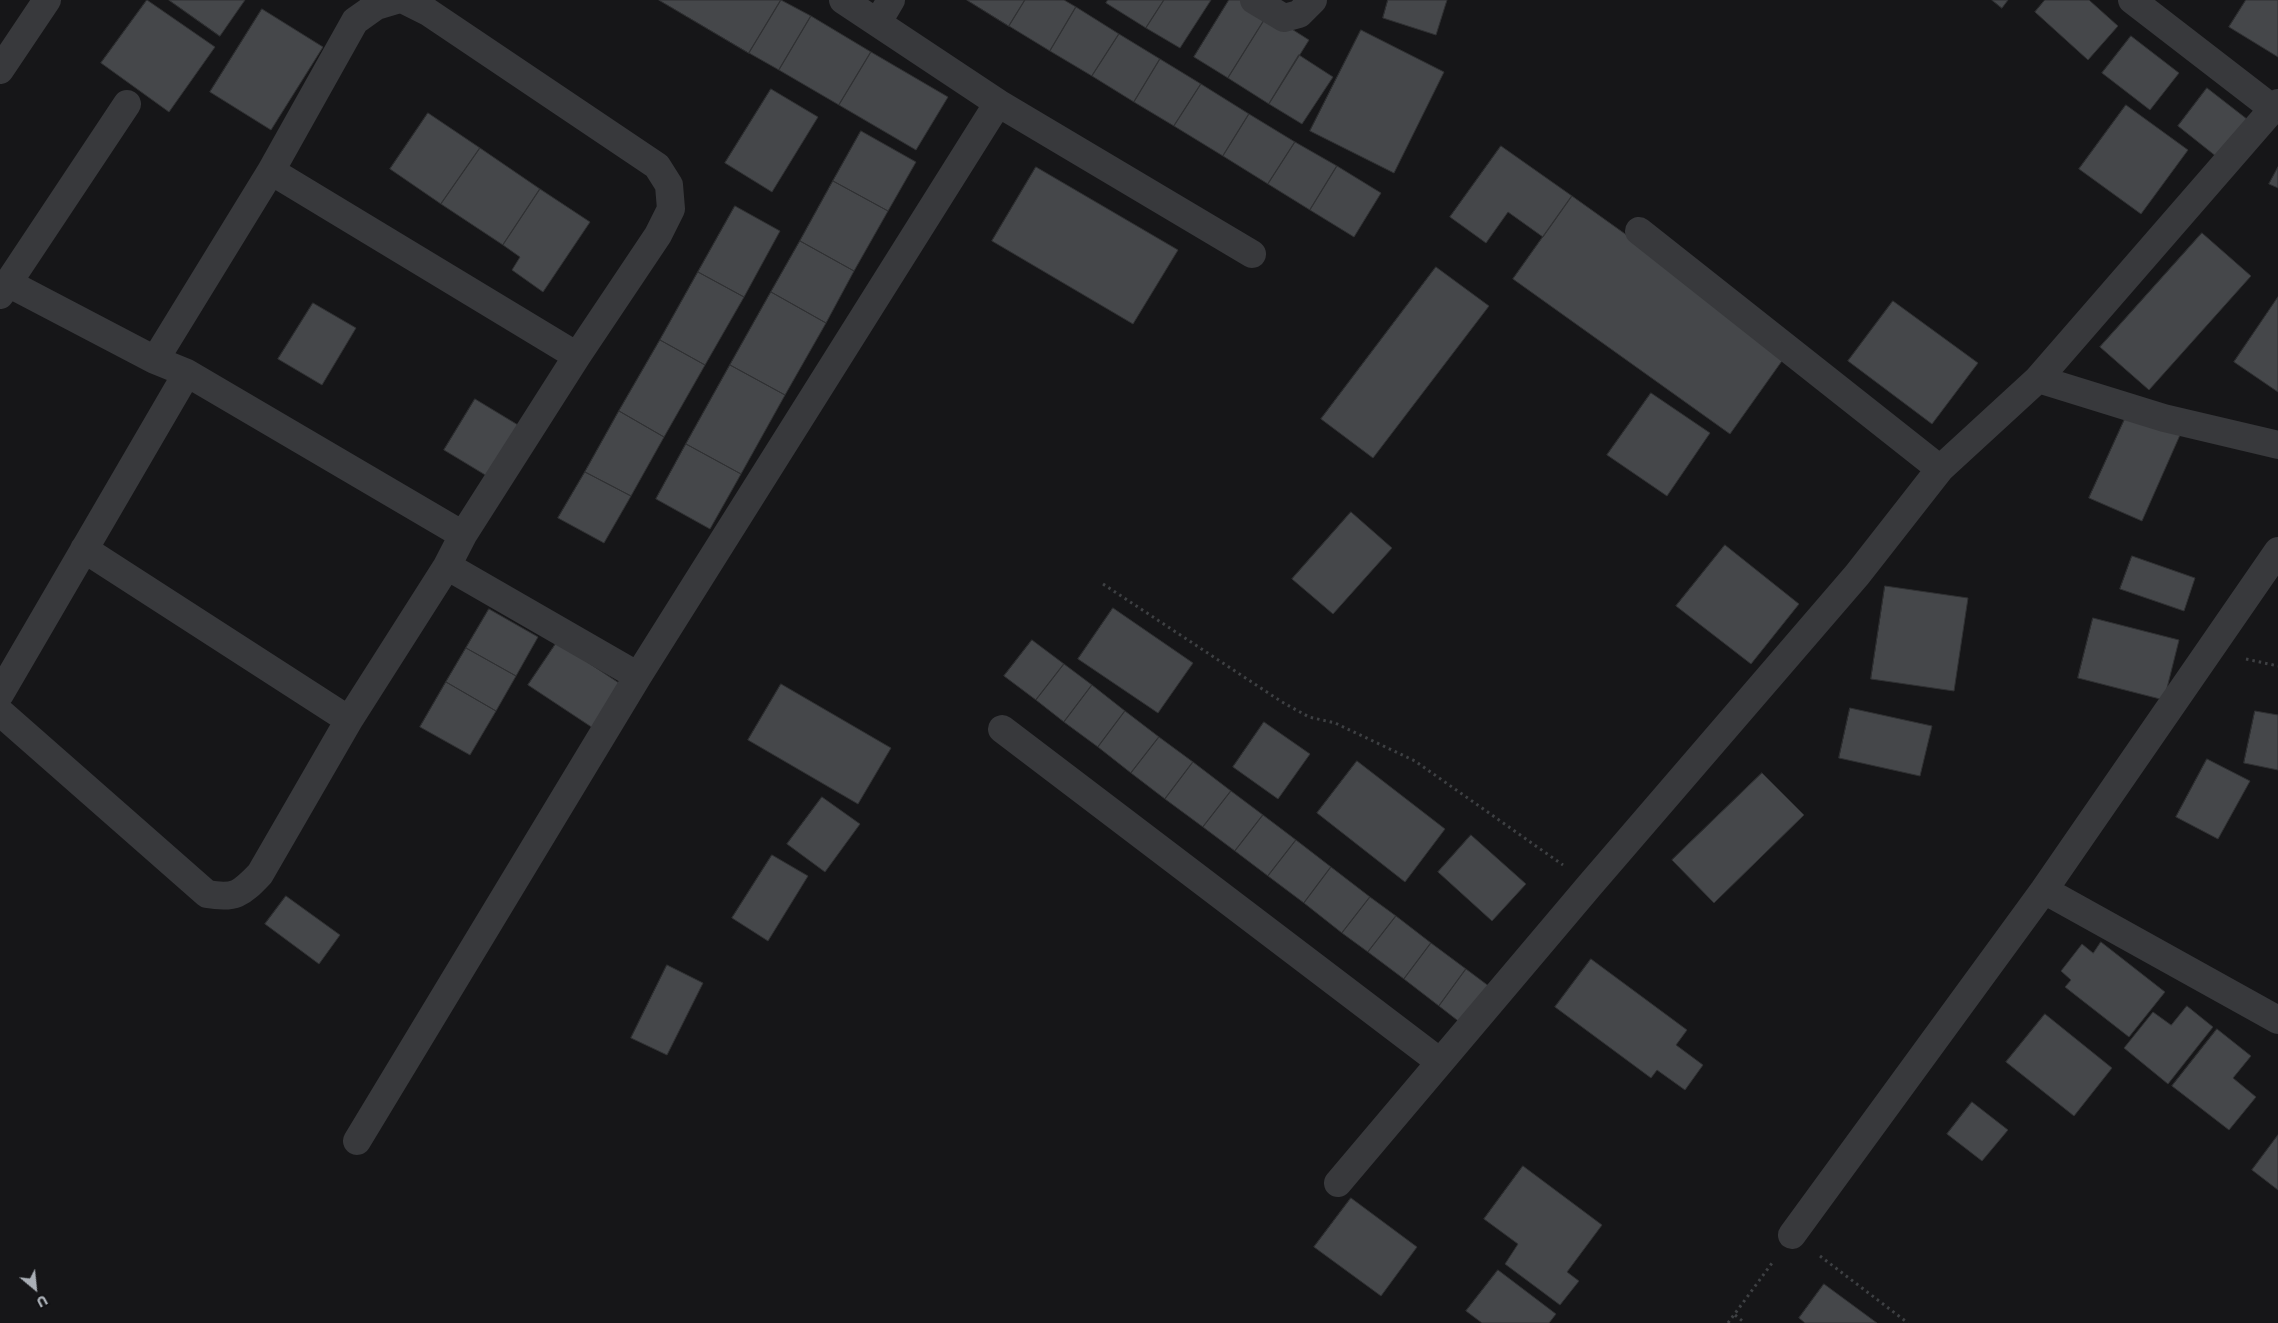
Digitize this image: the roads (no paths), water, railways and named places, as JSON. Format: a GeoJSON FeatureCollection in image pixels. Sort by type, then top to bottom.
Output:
{"type":"FeatureCollection","features":[{"type":"Feature","properties":{"kind":"street"},"geometry":{"type":"LineString","coordinates":[[0,70],[47,0]]}},
{"type":"Feature","properties":{"kind":"street"},"geometry":{"type":"LineString","coordinates":[[155,360],[271,171],[355,21],[376,6],[396,0]]}},
{"type":"Feature","properties":{"kind":"street"},"geometry":{"type":"LineString","coordinates":[[0,712],[207,894],[226,898],[243,892],[260,874],[349,720],[447,566],[463,535],[577,356],[658,235],[671,209],[669,185],[657,166],[428,12],[404,0]]}},
{"type":"Feature","properties":{"kind":"street"},"geometry":{"type":"LineString","coordinates":[[843,0],[884,11],[998,104],[1252,254]]}},
{"type":"Feature","properties":{"kind":"street"},"geometry":{"type":"LineString","coordinates":[[1254,0],[1284,18],[1299,14],[1313,0]]}},
{"type":"Feature","properties":{"kind":"street"},"geometry":{"type":"LineString","coordinates":[[1338,1183],[1590,885],[1857,575],[1940,469],[2038,378],[2275,106],[2132,0]]}},
{"type":"Feature","properties":{"kind":"street"},"geometry":{"type":"LineString","coordinates":[[127,104],[4,289],[155,360],[187,372],[463,535]]}},
{"type":"Feature","properties":{"kind":"street"},"geometry":{"type":"LineString","coordinates":[[357,1141],[638,676],[998,104]]}},
{"type":"Feature","properties":{"kind":"street"},"geometry":{"type":"LineString","coordinates":[[271,171],[577,356]]}},
{"type":"Feature","properties":{"kind":"street"},"geometry":{"type":"LineString","coordinates":[[1639,231],[1940,469]]}},
{"type":"Feature","properties":{"kind":"street"},"geometry":{"type":"LineString","coordinates":[[0,694],[187,372]]}},
{"type":"Feature","properties":{"kind":"street"},"geometry":{"type":"LineString","coordinates":[[2038,378],[2164,418],[2278,445]]}},
{"type":"Feature","properties":{"kind":"street"},"geometry":{"type":"LineString","coordinates":[[84,549],[349,720]]}},
{"type":"Feature","properties":{"kind":"street"},"geometry":{"type":"LineString","coordinates":[[1792,1235],[2044,890],[2278,552]]}},
{"type":"Feature","properties":{"kind":"street"},"geometry":{"type":"LineString","coordinates":[[447,566],[638,676]]}},
{"type":"Feature","properties":{"kind":"street"},"geometry":{"type":"LineString","coordinates":[[1002,729],[1440,1062]]}},
{"type":"Feature","properties":{"kind":"street"},"geometry":{"type":"LineString","coordinates":[[2044,890],[2278,1020]]}}]}
